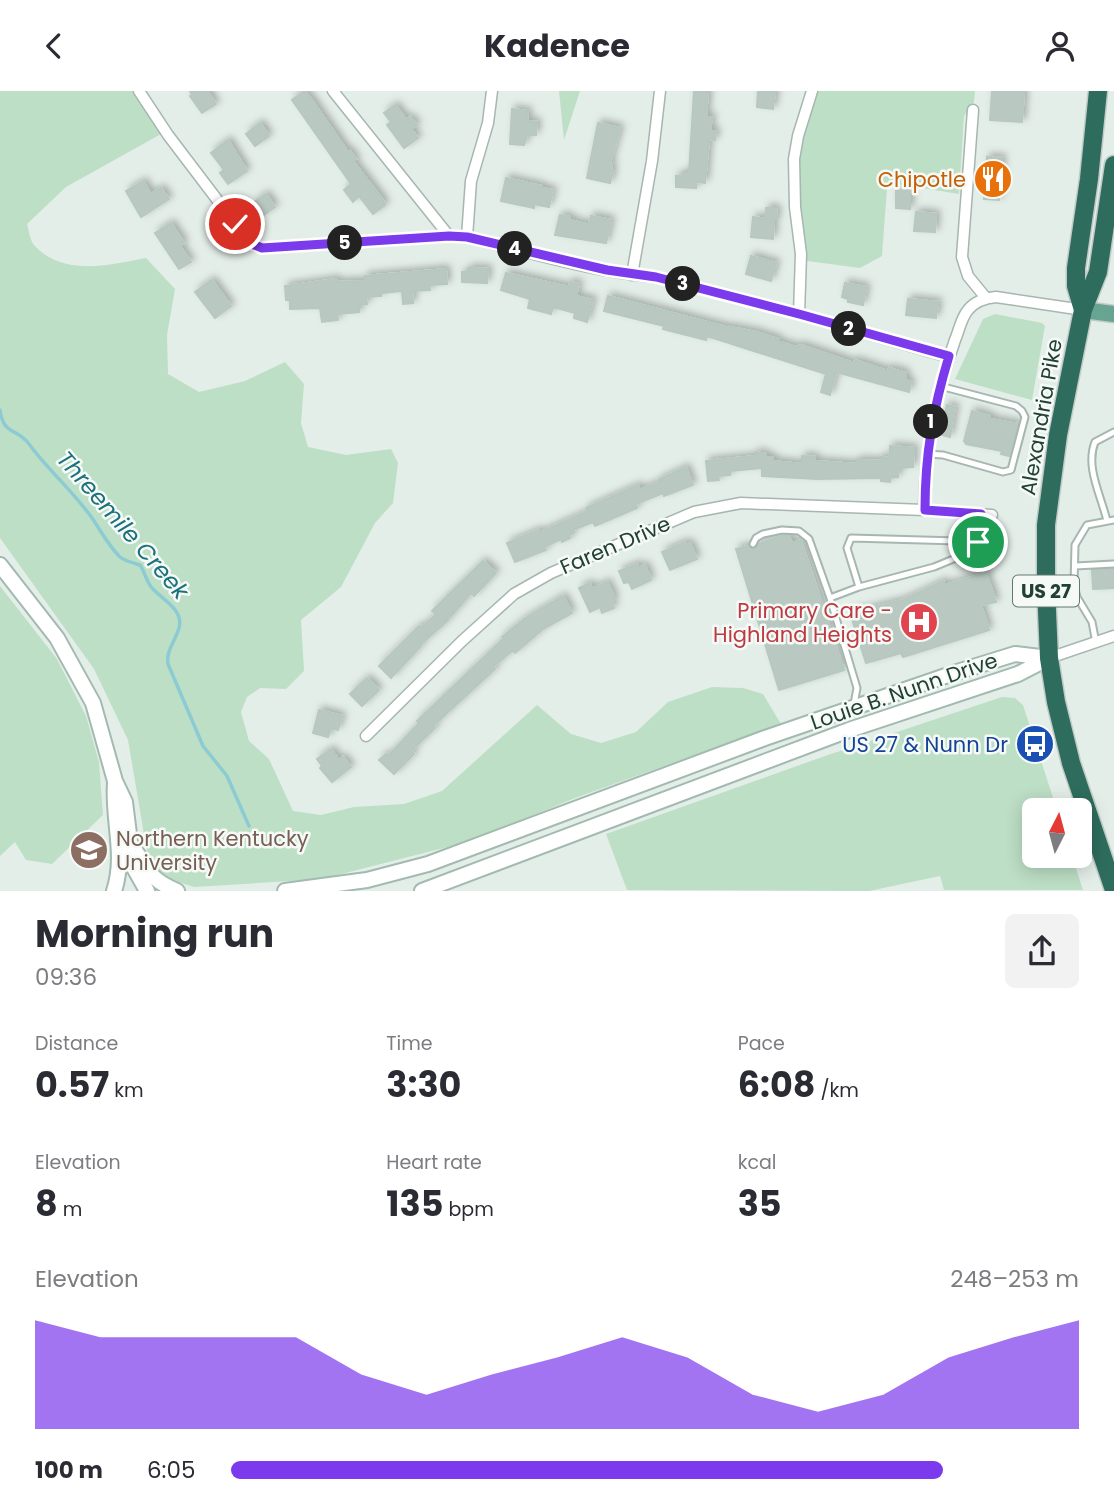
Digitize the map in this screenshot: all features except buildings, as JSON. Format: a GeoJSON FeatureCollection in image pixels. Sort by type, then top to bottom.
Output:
{"type":"FeatureCollection","features":[{"type":"Feature","properties":{"kind":"highway"},"geometry":{"type":"LineString","coordinates":[[1083,310],[1076,286],[1076,268],[1098,91]]}},
{"type":"Feature","properties":{"kind":"highway"},"geometry":{"type":"LineString","coordinates":[[1083,310],[1098,272],[1114,165]]}},
{"type":"Feature","properties":{"kind":"highway","name":"Alexandria Pike"},"geometry":{"type":"LineString","coordinates":[[1083,310],[1058,435],[1046,525],[1049,657],[1056,702],[1071,763],[1114,890]]}},
{"type":"Feature","properties":{"kind":"main road"},"geometry":{"type":"LineString","coordinates":[[1083,310],[1114,314]]}},
{"type":"Feature","properties":{"kind":"main road"},"geometry":{"type":"LineString","coordinates":[[0,565],[57,638],[93,703],[115,781],[125,802],[133,866],[146,891]]}},
{"type":"Feature","properties":{"kind":"main road","name":"Louie B. Nunn Drive"},"geometry":{"type":"LineString","coordinates":[[285,891],[367,880],[428,864],[582,805],[957,672],[1015,654],[1049,657]]}},
{"type":"Feature","properties":{"kind":"main road","name":"Louie B. Nunn Drive"},"geometry":{"type":"LineString","coordinates":[[422,891],[849,730],[963,690],[1018,674],[1049,657]]}},
{"type":"Feature","properties":{"kind":"main road"},"geometry":{"type":"LineString","coordinates":[[115,781],[113,804],[120,850],[115,891]]}},
{"type":"Feature","properties":{"kind":"main road"},"geometry":{"type":"LineString","coordinates":[[130,843],[149,873],[161,885],[177,891]]}},
{"type":"Feature","properties":{"kind":"main road"},"geometry":{"type":"LineString","coordinates":[[115,891],[130,886],[146,891]]}},
{"type":"Feature","properties":{"kind":"street"},"geometry":{"type":"LineString","coordinates":[[139,91],[250,243],[262,248],[467,237],[632,275],[656,277],[949,356]]}},
{"type":"Feature","properties":{"kind":"street"},"geometry":{"type":"LineString","coordinates":[[333,91],[449,236]]}},
{"type":"Feature","properties":{"kind":"street"},"geometry":{"type":"LineString","coordinates":[[467,237],[471,181],[490,116],[492,91]]}},
{"type":"Feature","properties":{"kind":"street"},"geometry":{"type":"LineString","coordinates":[[632,275],[652,162],[660,91]]}},
{"type":"Feature","properties":{"kind":"street"},"geometry":{"type":"LineString","coordinates":[[799,314],[801,254],[795,207],[794,159],[812,91]]}},
{"type":"Feature","properties":{"kind":"street"},"geometry":{"type":"LineString","coordinates":[[973,110],[962,257],[968,276],[986,298]]}},
{"type":"Feature","properties":{"kind":"street"},"geometry":{"type":"LineString","coordinates":[[925,510],[926,454],[940,386],[967,310],[986,298],[1008,298],[1083,310]]}},
{"type":"Feature","properties":{"kind":"street","name":"Faren Drive"},"geometry":{"type":"LineString","coordinates":[[366,736],[514,594],[551,573],[681,517],[711,507],[741,503],[992,515]]}},
{"type":"Feature","properties":{"kind":"street"},"geometry":{"type":"LineString","coordinates":[[1049,657],[1114,636]]}},
{"type":"Feature","properties":{"kind":"lane"},"geometry":{"type":"LineString","coordinates":[[926,454],[943,455],[1003,472],[1011,470],[1025,418],[1016,406],[940,386]]}},
{"type":"Feature","properties":{"kind":"lane"},"geometry":{"type":"LineString","coordinates":[[1096,643],[1092,622],[1077,597],[1074,585],[1075,545],[1087,525],[1111,520],[1090,465],[1090,454],[1095,442],[1114,432]]}},
{"type":"Feature","properties":{"kind":"lane"},"geometry":{"type":"LineString","coordinates":[[830,599],[859,587],[934,567],[968,553],[978,542],[981,514]]}},
{"type":"Feature","properties":{"kind":"lane"},"geometry":{"type":"LineString","coordinates":[[753,544],[756,538],[763,534],[782,530],[799,531],[809,539],[858,688],[854,707]]}},
{"type":"Feature","properties":{"kind":"lane"},"geometry":{"type":"LineString","coordinates":[[859,587],[847,548],[851,538],[958,541],[973,547]]}},
{"type":"Feature","properties":{"kind":"lane"},"geometry":{"type":"LineString","coordinates":[[1075,566],[1114,564]]}},
{"type":"Feature","properties":{"kind":"lane"},"geometry":{"type":"LineString","coordinates":[[957,672],[963,690]]}},
{"type":"Feature","properties":{"kind":"lane"},"geometry":{"type":"LineString","coordinates":[[858,688],[873,700]]}},
{"type":"Feature","properties":{"kind":"green space"},"geometry":{"type":"Polygon","coordinates":[[[0,91],[134,91],[161,134],[66,187],[27,224],[34,245],[59,262],[87,266],[146,258],[175,289],[167,335],[168,374],[199,392],[245,381],[285,362],[304,384],[301,423],[308,447],[346,455],[391,449],[398,463],[393,503],[375,523],[341,587],[301,620],[304,671],[286,689],[260,688],[247,697],[241,712],[249,741],[269,759],[293,811],[321,815],[354,807],[404,804],[442,791],[537,705],[571,734],[601,743],[636,732],[668,702],[712,687],[743,688],[763,694],[781,724],[575,798],[471,841],[322,879],[194,887],[162,877],[148,858],[128,740],[94,669],[0,538],[0,91]]]}},
{"type":"Feature","properties":{"kind":"green space"},"geometry":{"type":"Polygon","coordinates":[[[559,91],[580,91],[564,140],[559,91]]]}},
{"type":"Feature","properties":{"kind":"green space"},"geometry":{"type":"Polygon","coordinates":[[[817,91],[975,91],[974,102],[964,116],[959,194],[898,184],[887,188],[882,256],[860,268],[807,261],[798,184],[800,151],[817,91]]]}},
{"type":"Feature","properties":{"kind":"green space"},"geometry":{"type":"Polygon","coordinates":[[[995,314],[1042,323],[1045,326],[1032,400],[955,379],[983,319],[995,314]]]}},
{"type":"Feature","properties":{"kind":"green space"},"geometry":{"type":"Polygon","coordinates":[[[0,586],[57,659],[86,716],[99,762],[103,815],[52,864],[26,860],[15,842],[0,856],[0,586]]]}},
{"type":"Feature","properties":{"kind":"green space"},"geometry":{"type":"Polygon","coordinates":[[[1002,697],[1015,698],[1023,705],[1053,798],[1022,798],[1022,868],[1076,868],[1083,890],[944,890],[940,876],[869,891],[627,890],[606,834],[825,756],[1002,697]]]}},
{"type":"Feature","properties":{"kind":"waterway","name":"Threemile Creek"},"geometry":{"type":"LineString","coordinates":[[0,410],[7,428],[24,439],[77,499],[120,557],[140,565],[151,587],[176,611],[180,622],[168,664],[203,746],[227,776],[249,826]]}},
{"type":"Feature","properties":{"kind":"place","name":"Chipotle"},"geometry":{"type":"Point","coordinates":[993,179]}},
{"type":"Feature","properties":{"kind":"place","name":"Primary Care - Highland Heights"},"geometry":{"type":"Point","coordinates":[919,622]}},
{"type":"Feature","properties":{"kind":"place","name":"US 27 & Nunn Dr"},"geometry":{"type":"Point","coordinates":[1035,744]}},
{"type":"Feature","properties":{"kind":"place","name":"Northern Kentucky University"},"geometry":{"type":"Point","coordinates":[89,850]}},
{"type":"Feature","properties":{"kind":"route"},"geometry":{"type":"LineString","coordinates":[[235,224],[250,243],[262,248],[467,237],[578,264],[656,277],[949,356],[929,431],[925,463],[925,510],[981,514],[978,542]]}}]}
